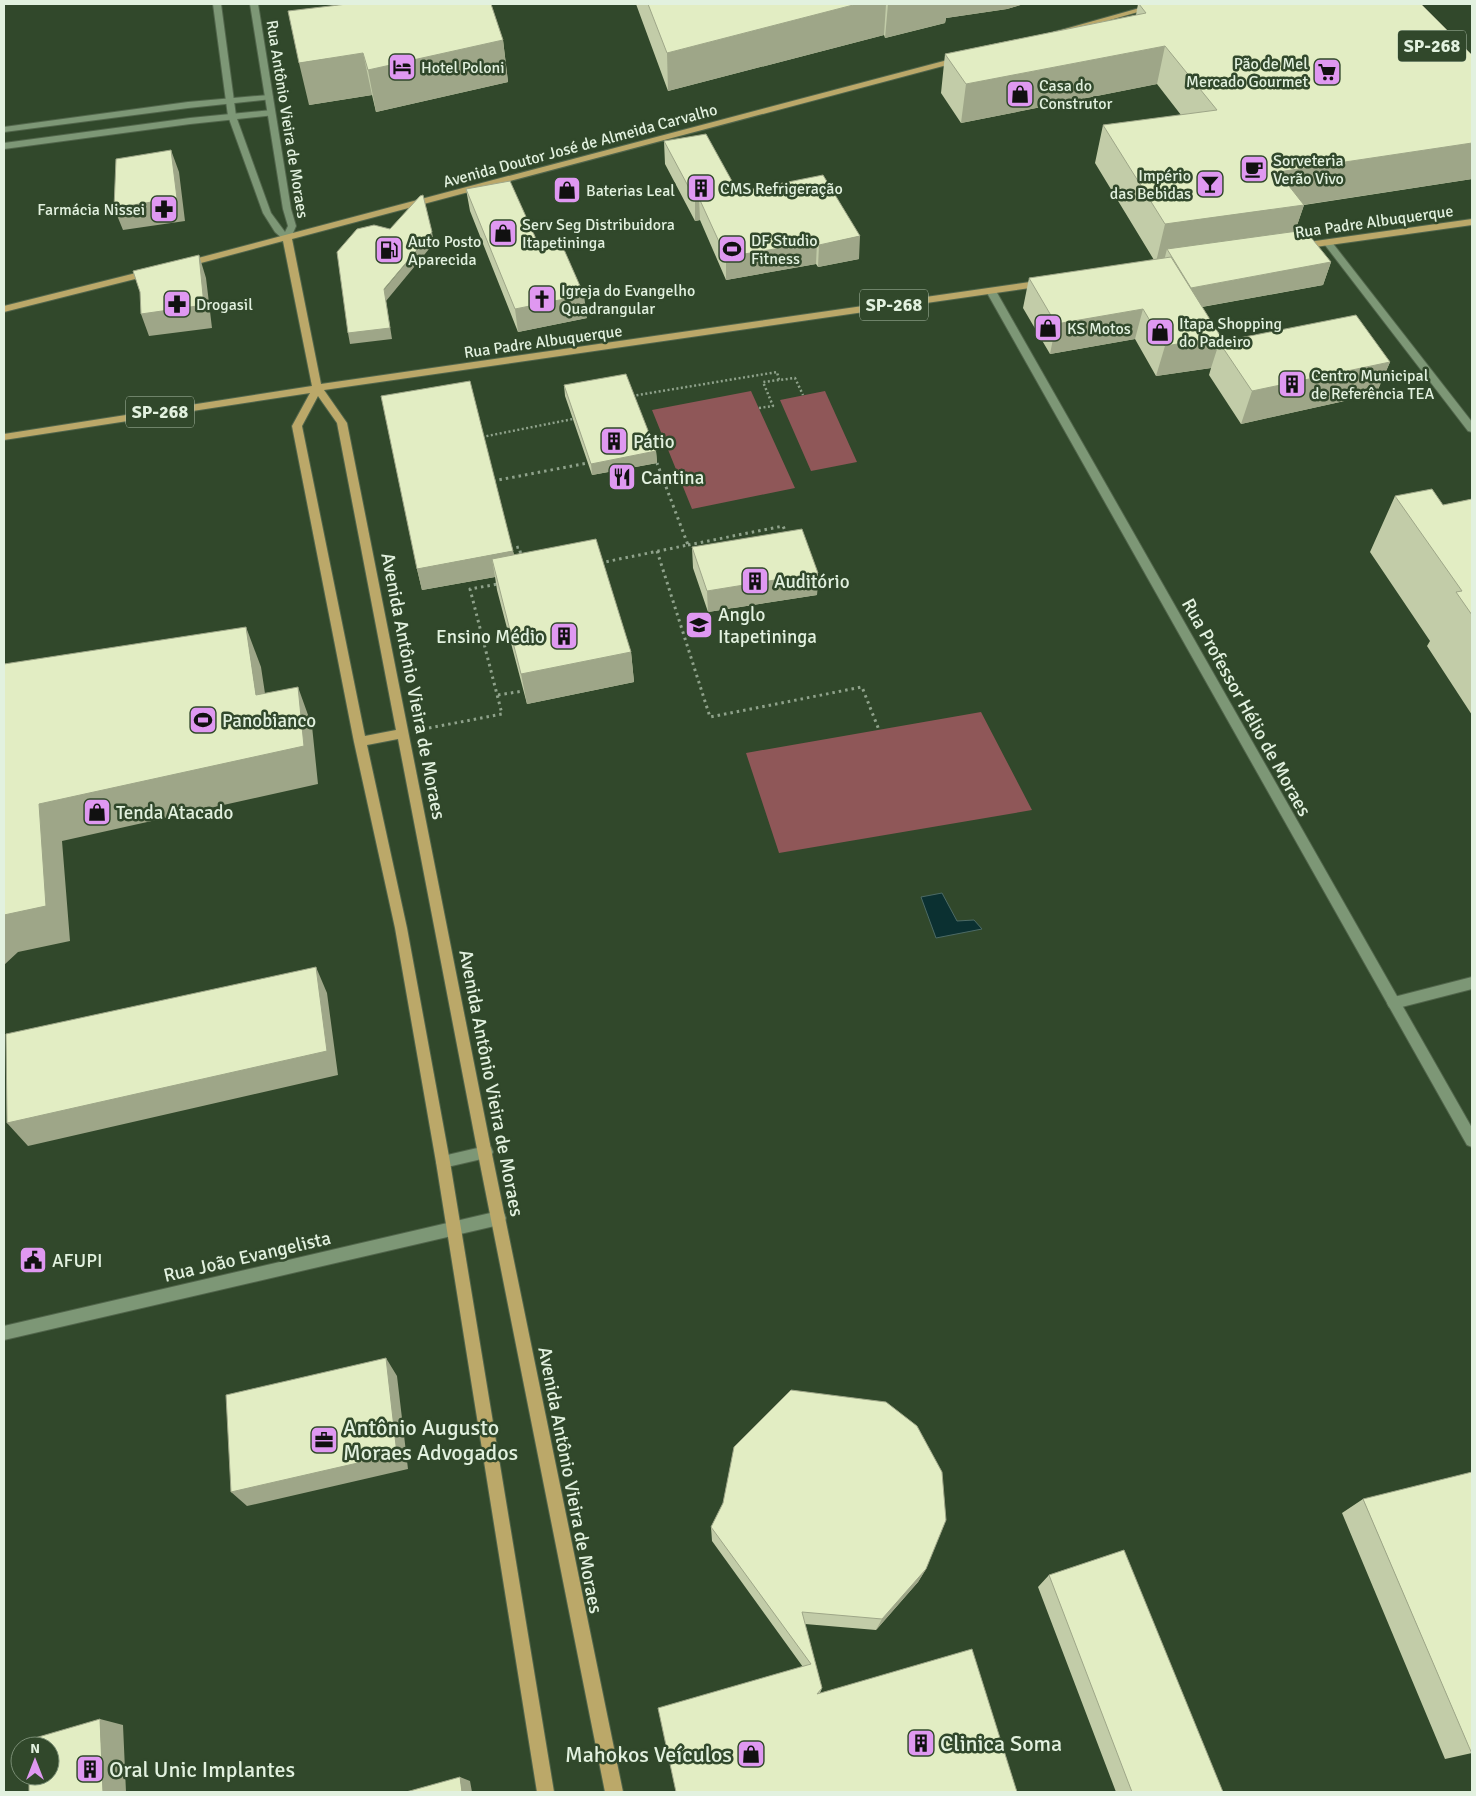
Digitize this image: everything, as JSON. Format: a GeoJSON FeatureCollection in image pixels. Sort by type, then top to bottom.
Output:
{"type":"FeatureCollection","features":[{"type":"Feature","properties":{"kind":"main road"},"geometry":{"type":"LineString","coordinates":[[1047,35],[1162,4]]}},
{"type":"Feature","properties":{"kind":"main road","name":"Avenida Doutor José de Almeida Carvalho"},"geometry":{"type":"LineString","coordinates":[[4,309],[287,238],[970,56]]}},
{"type":"Feature","properties":{"kind":"main road","name":"Rua Padre Albuquerque"},"geometry":{"type":"LineString","coordinates":[[1294,246],[1328,243],[1472,222]]}},
{"type":"Feature","properties":{"kind":"main road","name":"Avenida Antônio Vieira de Moraes"},"geometry":{"type":"LineString","coordinates":[[287,238],[317,388],[342,422],[614,1792]]}},
{"type":"Feature","properties":{"kind":"main road","name":"Rua Padre Albuquerque"},"geometry":{"type":"LineString","coordinates":[[4,437],[317,388],[1058,281]]}},
{"type":"Feature","properties":{"kind":"main road"},"geometry":{"type":"LineString","coordinates":[[317,388],[297,426],[360,742],[401,928],[443,1162],[452,1228],[545,1792]]}},
{"type":"Feature","properties":{"kind":"main road"},"geometry":{"type":"LineString","coordinates":[[360,742],[404,734]]}},
{"type":"Feature","properties":{"kind":"street","name":"Avenida Antônio Vieira de Moraes"},"geometry":{"type":"LineString","coordinates":[[217,4],[228,102],[232,116],[267,212],[278,230],[287,238]]}},
{"type":"Feature","properties":{"kind":"street","name":"Rua Antônio Vieira de Moraes"},"geometry":{"type":"LineString","coordinates":[[254,4],[287,209],[292,226],[287,238]]}},
{"type":"Feature","properties":{"kind":"street"},"geometry":{"type":"LineString","coordinates":[[4,130],[188,105],[269,97]]}},
{"type":"Feature","properties":{"kind":"street"},"geometry":{"type":"LineString","coordinates":[[4,146],[232,116],[272,113]]}},
{"type":"Feature","properties":{"kind":"street"},"geometry":{"type":"LineString","coordinates":[[1328,243],[1472,429]]}},
{"type":"Feature","properties":{"kind":"street","name":"Rua Professor Hélio de Moraes"},"geometry":{"type":"LineString","coordinates":[[991,291],[1472,1141]]}},
{"type":"Feature","properties":{"kind":"street"},"geometry":{"type":"LineString","coordinates":[[1394,1003],[1472,983]]}},
{"type":"Feature","properties":{"kind":"street"},"geometry":{"type":"LineString","coordinates":[[443,1162],[486,1152]]}},
{"type":"Feature","properties":{"kind":"street","name":"Rua João Evangelista"},"geometry":{"type":"LineString","coordinates":[[4,1333],[499,1218]]}},
{"type":"Feature","properties":{"kind":"path"},"geometry":{"type":"LineString","coordinates":[[632,396],[777,372],[779,380]]}},
{"type":"Feature","properties":{"kind":"path"},"geometry":{"type":"LineString","coordinates":[[759,408],[773,406],[763,382],[795,378],[803,395]]}},
{"type":"Feature","properties":{"kind":"path"},"geometry":{"type":"LineString","coordinates":[[482,437],[573,420]]}},
{"type":"Feature","properties":{"kind":"path"},"geometry":{"type":"LineString","coordinates":[[493,481],[588,462]]}},
{"type":"Feature","properties":{"kind":"path"},"geometry":{"type":"LineString","coordinates":[[656,462],[688,545]]}},
{"type":"Feature","properties":{"kind":"path"},"geometry":{"type":"LineString","coordinates":[[593,564],[783,526],[790,543]]}},
{"type":"Feature","properties":{"kind":"path"},"geometry":{"type":"LineString","coordinates":[[510,549],[519,547],[524,562]]}},
{"type":"Feature","properties":{"kind":"path"},"geometry":{"type":"LineString","coordinates":[[657,551],[710,717],[862,687],[879,730]]}},
{"type":"Feature","properties":{"kind":"path"},"geometry":{"type":"LineString","coordinates":[[404,734],[502,714],[470,589],[499,583]]}},
{"type":"Feature","properties":{"kind":"path"},"geometry":{"type":"LineString","coordinates":[[498,695],[523,691]]}},
{"type":"Feature","properties":{"kind":"shaded area"},"geometry":{"type":"Polygon","coordinates":[[[751,391],[795,488],[692,509],[652,410],[751,391]]]}},
{"type":"Feature","properties":{"kind":"shaded area"},"geometry":{"type":"Polygon","coordinates":[[[825,391],[857,462],[811,471],[780,400],[825,391]]]}},
{"type":"Feature","properties":{"kind":"shaded area"},"geometry":{"type":"Polygon","coordinates":[[[981,712],[1032,810],[779,853],[746,753],[981,712]]]}},
{"type":"Feature","properties":{"kind":"water"},"geometry":{"type":"Polygon","coordinates":[[[942,893],[957,921],[974,920],[982,929],[936,938],[921,897],[942,893]]]}},
{"type":"Feature","properties":{"kind":"building"},"geometry":{"type":"Polygon","coordinates":[[[347,4],[491,4],[503,40],[368,70],[363,53],[299,63],[288,11],[347,4]]]}},
{"type":"Feature","properties":{"kind":"building"},"geometry":{"type":"Polygon","coordinates":[[[648,4],[857,4],[667,53],[648,4]]]}},
{"type":"Feature","properties":{"kind":"building"},"geometry":{"type":"Polygon","coordinates":[[[1139,4],[1421,4],[1472,55],[1472,143],[1278,172],[1304,205],[1165,224],[1103,125],[1217,110],[1165,46],[966,84],[945,54],[1146,13],[1139,4]]]}},
{"type":"Feature","properties":{"kind":"building"},"geometry":{"type":"Polygon","coordinates":[[[706,134],[738,192],[823,175],[860,236],[819,245],[817,242],[726,257],[699,198],[695,199],[664,141],[706,134]]]}},
{"type":"Feature","properties":{"kind":"building"},"geometry":{"type":"Polygon","coordinates":[[[171,150],[177,198],[114,208],[116,159],[171,150]]]}},
{"type":"Feature","properties":{"kind":"building"},"geometry":{"type":"Polygon","coordinates":[[[510,181],[541,250],[562,245],[584,295],[515,309],[466,189],[510,181]]]}},
{"type":"Feature","properties":{"kind":"building"},"geometry":{"type":"Polygon","coordinates":[[[423,195],[432,232],[384,289],[390,328],[348,333],[337,252],[357,229],[374,225],[390,229],[423,195]]]}},
{"type":"Feature","properties":{"kind":"building"},"geometry":{"type":"Polygon","coordinates":[[[1305,230],[1331,262],[1191,288],[1167,249],[1305,230]]]}},
{"type":"Feature","properties":{"kind":"building"},"geometry":{"type":"Polygon","coordinates":[[[199,255],[204,305],[141,314],[140,292],[133,271],[199,255]]]}},
{"type":"Feature","properties":{"kind":"building"},"geometry":{"type":"Polygon","coordinates":[[[1171,257],[1221,337],[1165,346],[1143,309],[1056,324],[1029,278],[1171,257]]]}},
{"type":"Feature","properties":{"kind":"building"},"geometry":{"type":"Polygon","coordinates":[[[1356,315],[1390,362],[1252,391],[1219,342],[1356,315]]]}},
{"type":"Feature","properties":{"kind":"building","name":"Pátio"},"geometry":{"type":"Polygon","coordinates":[[[626,374],[656,451],[591,464],[564,385],[626,374]]]}},
{"type":"Feature","properties":{"kind":"building"},"geometry":{"type":"Polygon","coordinates":[[[470,381],[513,551],[417,569],[381,396],[470,381]]]}},
{"type":"Feature","properties":{"kind":"building"},"geometry":{"type":"Polygon","coordinates":[[[1432,489],[1443,505],[1472,499],[1472,615],[1456,592],[1462,591],[1395,496],[1432,489]]]}},
{"type":"Feature","properties":{"kind":"building"},"geometry":{"type":"Polygon","coordinates":[[[802,529],[818,573],[707,591],[692,547],[802,529]]]}},
{"type":"Feature","properties":{"kind":"building","name":"Ensino Médio"},"geometry":{"type":"Polygon","coordinates":[[[596,539],[631,652],[521,674],[492,559],[596,539]]]}},
{"type":"Feature","properties":{"kind":"building","name":"Tenda Atacado"},"geometry":{"type":"Polygon","coordinates":[[[246,627],[256,695],[298,687],[304,746],[39,804],[46,906],[4,915],[4,664],[246,627]]]}},
{"type":"Feature","properties":{"kind":"building"},"geometry":{"type":"Polygon","coordinates":[[[316,967],[327,1051],[7,1123],[6,1034],[316,967]]]}},
{"type":"Feature","properties":{"kind":"building","name":"Antônio Augusto Moraes Advogados"},"geometry":{"type":"Polygon","coordinates":[[[386,1358],[397,1454],[231,1492],[226,1395],[386,1358]]]}},
{"type":"Feature","properties":{"kind":"building"},"geometry":{"type":"Polygon","coordinates":[[[791,1390],[886,1402],[917,1426],[942,1472],[946,1520],[926,1569],[882,1619],[802,1612],[822,1688],[817,1694],[972,1649],[1017,1792],[676,1792],[658,1708],[811,1664],[711,1527],[723,1503],[734,1447],[791,1390]]]}},
{"type":"Feature","properties":{"kind":"building"},"geometry":{"type":"Polygon","coordinates":[[[1472,1472],[1472,1754],[1363,1499],[1472,1472]]]}},
{"type":"Feature","properties":{"kind":"building"},"geometry":{"type":"Polygon","coordinates":[[[1124,1550],[1223,1792],[1132,1792],[1049,1575],[1124,1550]]]}},
{"type":"Feature","properties":{"kind":"building"},"geometry":{"type":"Polygon","coordinates":[[[100,1719],[103,1792],[29,1792],[29,1786],[60,1786],[60,1736],[42,1736],[100,1719]]]}},
{"type":"Feature","properties":{"kind":"building"},"geometry":{"type":"Polygon","coordinates":[[[460,1777],[462,1792],[406,1792],[460,1777]]]}},
{"type":"Feature","properties":{"kind":"place","name":"Hotel Poloni"},"geometry":{"type":"Point","coordinates":[402,67]}},
{"type":"Feature","properties":{"kind":"place","name":"Pão de Mel Mercado Gourmet"},"geometry":{"type":"Point","coordinates":[1327,72]}},
{"type":"Feature","properties":{"kind":"place","name":"Casa do Construtor"},"geometry":{"type":"Point","coordinates":[1020,94]}},
{"type":"Feature","properties":{"kind":"place","name":"Sorveteria Verão Vivo"},"geometry":{"type":"Point","coordinates":[1254,169]}},
{"type":"Feature","properties":{"kind":"place","name":"Império das Bebidas"},"geometry":{"type":"Point","coordinates":[1210,184]}},
{"type":"Feature","properties":{"kind":"place","name":"CMS Refrigeração"},"geometry":{"type":"Point","coordinates":[701,188]}},
{"type":"Feature","properties":{"kind":"place","name":"Baterias Leal"},"geometry":{"type":"Point","coordinates":[567,190]}},
{"type":"Feature","properties":{"kind":"place","name":"Farmácia Nissei"},"geometry":{"type":"Point","coordinates":[164,209]}},
{"type":"Feature","properties":{"kind":"place","name":"Serv Seg Distribuidora Itapetininga"},"geometry":{"type":"Point","coordinates":[503,233]}},
{"type":"Feature","properties":{"kind":"place","name":"DF Studio Fitness"},"geometry":{"type":"Point","coordinates":[732,249]}},
{"type":"Feature","properties":{"kind":"place","name":"Auto Posto Aparecida"},"geometry":{"type":"Point","coordinates":[389,250]}},
{"type":"Feature","properties":{"kind":"place","name":"Igreja do Evangelho Quadrangular"},"geometry":{"type":"Point","coordinates":[542,299]}},
{"type":"Feature","properties":{"kind":"place","name":"Drogasil"},"geometry":{"type":"Point","coordinates":[177,304]}},
{"type":"Feature","properties":{"kind":"place","name":"KS Motos"},"geometry":{"type":"Point","coordinates":[1048,328]}},
{"type":"Feature","properties":{"kind":"place","name":"Itapa Shopping do Padeiro"},"geometry":{"type":"Point","coordinates":[1160,332]}},
{"type":"Feature","properties":{"kind":"place","name":"Centro Municipal de Referência TEA"},"geometry":{"type":"Point","coordinates":[1292,384]}},
{"type":"Feature","properties":{"kind":"place","name":"Pátio"},"geometry":{"type":"Point","coordinates":[614,441]}},
{"type":"Feature","properties":{"kind":"place","name":"Cantina"},"geometry":{"type":"Point","coordinates":[622,477]}},
{"type":"Feature","properties":{"kind":"place","name":"Auditório"},"geometry":{"type":"Point","coordinates":[755,581]}},
{"type":"Feature","properties":{"kind":"place","name":"Anglo Itapetininga"},"geometry":{"type":"Point","coordinates":[699,625]}},
{"type":"Feature","properties":{"kind":"place","name":"Ensino Médio"},"geometry":{"type":"Point","coordinates":[564,636]}},
{"type":"Feature","properties":{"kind":"place","name":"Panobianco"},"geometry":{"type":"Point","coordinates":[203,720]}},
{"type":"Feature","properties":{"kind":"place","name":"Tenda Atacado"},"geometry":{"type":"Point","coordinates":[97,812]}},
{"type":"Feature","properties":{"kind":"place","name":"AFUPI"},"geometry":{"type":"Point","coordinates":[33,1260]}},
{"type":"Feature","properties":{"kind":"place","name":"Antônio Augusto Moraes Advogados"},"geometry":{"type":"Point","coordinates":[324,1440]}},
{"type":"Feature","properties":{"kind":"place","name":"Clinica Soma"},"geometry":{"type":"Point","coordinates":[921,1743]}},
{"type":"Feature","properties":{"kind":"place","name":"Mahokos Veículos"},"geometry":{"type":"Point","coordinates":[751,1754]}},
{"type":"Feature","properties":{"kind":"place","name":"Oral Unic Implantes"},"geometry":{"type":"Point","coordinates":[90,1769]}}]}
